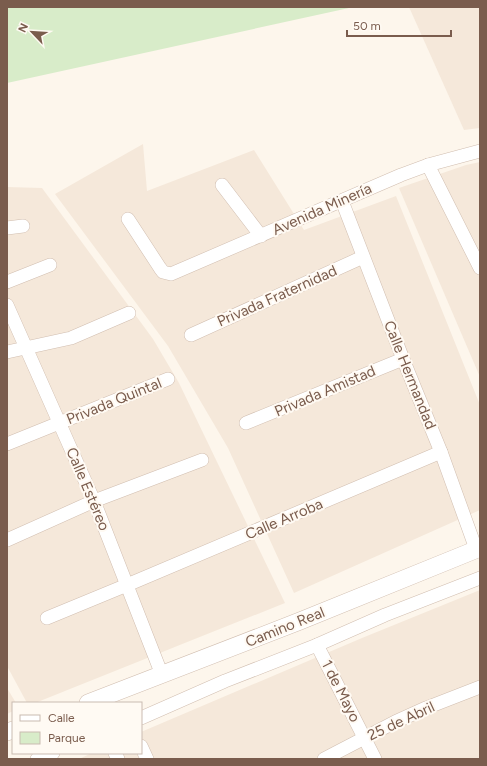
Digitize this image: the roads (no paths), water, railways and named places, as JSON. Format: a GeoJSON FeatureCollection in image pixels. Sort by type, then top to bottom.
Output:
{"type":"FeatureCollection","features":[{"type":"Feature","properties":{"kind":"street","name":"Avenida Minería"},"geometry":{"type":"LineString","coordinates":[[128,219],[160,268],[167,274],[175,273],[401,175],[428,165],[480,151]]}},
{"type":"Feature","properties":{"kind":"street"},"geometry":{"type":"LineString","coordinates":[[428,165],[480,268]]}},
{"type":"Feature","properties":{"kind":"street"},"geometry":{"type":"LineString","coordinates":[[222,185],[261,236]]}},
{"type":"Feature","properties":{"kind":"street","name":"Calle Hermandad"},"geometry":{"type":"LineString","coordinates":[[342,201],[478,549]]}},
{"type":"Feature","properties":{"kind":"street"},"geometry":{"type":"LineString","coordinates":[[7,228],[23,226]]}},
{"type":"Feature","properties":{"kind":"street","name":"Privada Fraternidad"},"geometry":{"type":"LineString","coordinates":[[191,335],[363,257]]}},
{"type":"Feature","properties":{"kind":"street"},"geometry":{"type":"LineString","coordinates":[[7,282],[50,265]]}},
{"type":"Feature","properties":{"kind":"street","name":"Calle Estéreo"},"geometry":{"type":"LineString","coordinates":[[7,306],[94,502],[162,674]]}},
{"type":"Feature","properties":{"kind":"street"},"geometry":{"type":"LineString","coordinates":[[7,352],[26,346],[71,338],[129,313]]}},
{"type":"Feature","properties":{"kind":"street","name":"Privada Amistad"},"geometry":{"type":"LineString","coordinates":[[246,423],[403,359]]}},
{"type":"Feature","properties":{"kind":"street","name":"Privada Quintal"},"geometry":{"type":"LineString","coordinates":[[7,444],[60,424],[168,379]]}},
{"type":"Feature","properties":{"kind":"street","name":"Calle Arroba"},"geometry":{"type":"LineString","coordinates":[[47,618],[441,452]]}},
{"type":"Feature","properties":{"kind":"street"},"geometry":{"type":"LineString","coordinates":[[7,540],[94,502],[202,460]]}},
{"type":"Feature","properties":{"kind":"street","name":"Camino Real"},"geometry":{"type":"LineString","coordinates":[[95,702],[116,698],[162,674],[300,621],[478,549]]}},
{"type":"Feature","properties":{"kind":"street","name":"Camino Real"},"geometry":{"type":"LineString","coordinates":[[142,718],[385,615],[480,578]]}},
{"type":"Feature","properties":{"kind":"street","name":"1 de Mayo"},"geometry":{"type":"LineString","coordinates":[[317,645],[375,759]]}},
{"type":"Feature","properties":{"kind":"street","name":"25 de Abril"},"geometry":{"type":"LineString","coordinates":[[324,759],[426,708],[480,687]]}},
{"type":"Feature","properties":{"kind":"street"},"geometry":{"type":"LineString","coordinates":[[142,748],[147,759]]}},
{"type":"Feature","properties":{"kind":"street"},"geometry":{"type":"LineString","coordinates":[[37,759],[50,754]]}}]}
